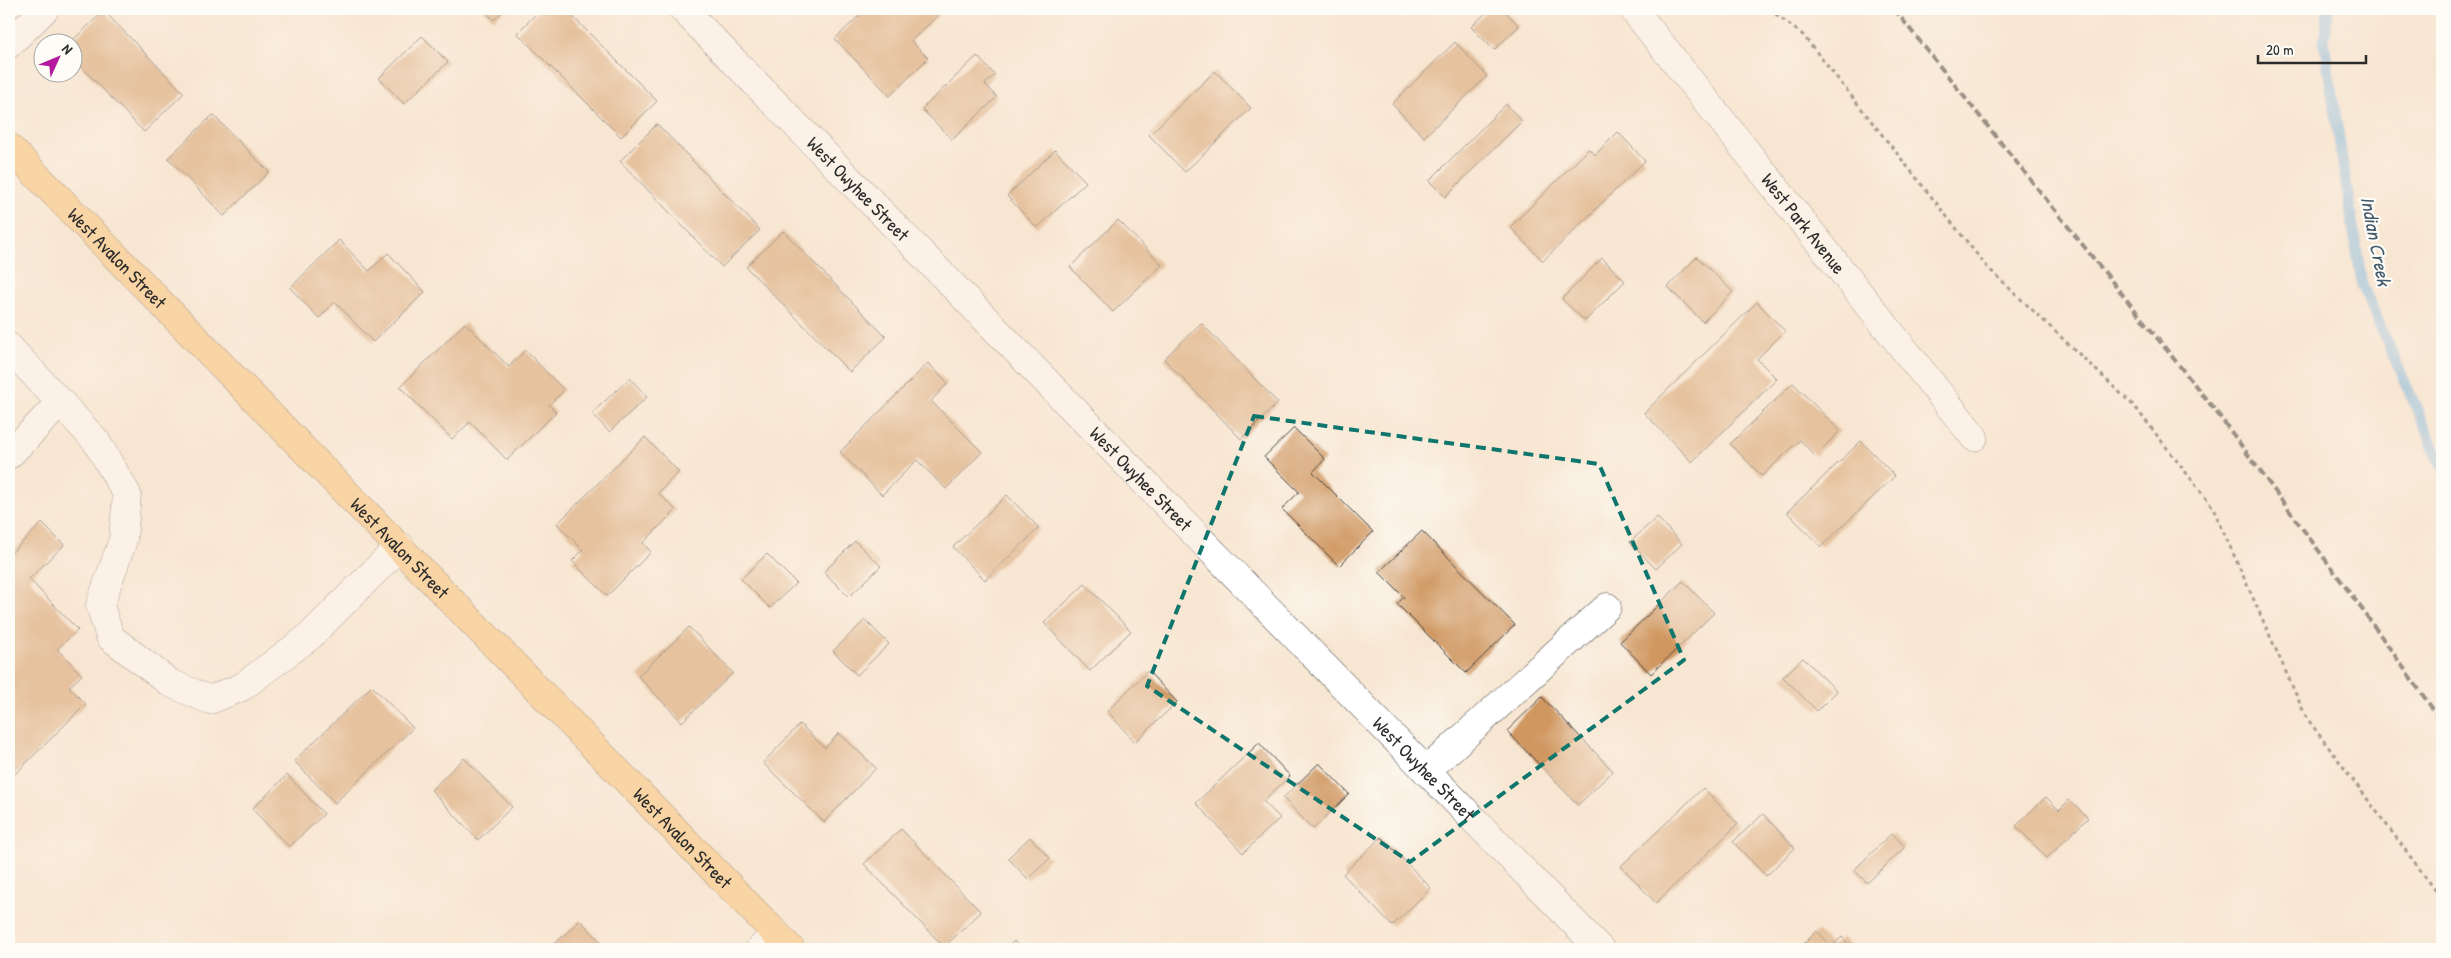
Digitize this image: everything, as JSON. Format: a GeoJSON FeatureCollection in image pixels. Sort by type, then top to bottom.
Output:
{"type":"FeatureCollection","features":[{"type":"Feature","properties":{"kind":"main road","name":"West Avalon Street"},"geometry":{"type":"LineString","coordinates":[[9,147],[400,546],[776,944]]}},
{"type":"Feature","properties":{"kind":"street"},"geometry":{"type":"LineString","coordinates":[[9,44],[45,9]]}},
{"type":"Feature","properties":{"kind":"street","name":"West Owyhee Street"},"geometry":{"type":"LineString","coordinates":[[683,9],[1600,949]]}},
{"type":"Feature","properties":{"kind":"street","name":"West Park Avenue"},"geometry":{"type":"LineString","coordinates":[[1633,9],[1974,437]]}},
{"type":"Feature","properties":{"kind":"street"},"geometry":{"type":"LineString","coordinates":[[9,346],[96,441],[127,494],[123,540],[100,606],[110,637],[170,683],[210,700],[242,687],[309,637],[400,546]]}},
{"type":"Feature","properties":{"kind":"street"},"geometry":{"type":"LineString","coordinates":[[9,455],[61,402]]}},
{"type":"Feature","properties":{"kind":"street"},"geometry":{"type":"LineString","coordinates":[[1426,771],[1607,607]]}},
{"type":"Feature","properties":{"kind":"path"},"geometry":{"type":"LineString","coordinates":[[1769,9],[1803,35],[1987,267],[2135,407],[2212,506],[2306,717],[2442,898]]}},
{"type":"Feature","properties":{"kind":"highlighted area"},"geometry":{"type":"Polygon","coordinates":[[[1254,416],[1599,464],[1684,660],[1410,862],[1147,686],[1254,416]]]}},
{"type":"Feature","properties":{"kind":"building"},"geometry":{"type":"Polygon","coordinates":[[[483,9],[505,9],[494,20],[483,9]]]}},
{"type":"Feature","properties":{"kind":"building"},"geometry":{"type":"Polygon","coordinates":[[[541,9],[565,9],[657,101],[621,137],[517,33],[541,9]]]}},
{"type":"Feature","properties":{"kind":"building"},"geometry":{"type":"Polygon","coordinates":[[[866,9],[945,9],[911,41],[928,58],[890,96],[835,39],[866,9]]]}},
{"type":"Feature","properties":{"kind":"building"},"geometry":{"type":"Polygon","coordinates":[[[1490,9],[1503,9],[1519,26],[1494,50],[1471,27],[1490,9]]]}},
{"type":"Feature","properties":{"kind":"building"},"geometry":{"type":"Polygon","coordinates":[[[104,11],[184,93],[144,132],[82,67],[82,32],[104,11]]]}},
{"type":"Feature","properties":{"kind":"building"},"geometry":{"type":"Polygon","coordinates":[[[422,36],[448,62],[404,104],[379,78],[422,36]]]}},
{"type":"Feature","properties":{"kind":"building"},"geometry":{"type":"Polygon","coordinates":[[[1455,42],[1487,76],[1424,137],[1392,104],[1455,42]]]}},
{"type":"Feature","properties":{"kind":"building"},"geometry":{"type":"Polygon","coordinates":[[[977,56],[995,75],[985,84],[997,97],[952,140],[922,109],[977,56]]]}},
{"type":"Feature","properties":{"kind":"building"},"geometry":{"type":"Polygon","coordinates":[[[1215,71],[1251,108],[1185,172],[1149,135],[1215,71]]]}},
{"type":"Feature","properties":{"kind":"building"},"geometry":{"type":"Polygon","coordinates":[[[1506,104],[1522,121],[1445,197],[1429,181],[1506,104]]]}},
{"type":"Feature","properties":{"kind":"building"},"geometry":{"type":"Polygon","coordinates":[[[213,115],[269,172],[224,216],[168,158],[213,115]]]}},
{"type":"Feature","properties":{"kind":"building"},"geometry":{"type":"Polygon","coordinates":[[[657,124],[760,230],[722,267],[620,161],[657,124]]]}},
{"type":"Feature","properties":{"kind":"building"},"geometry":{"type":"Polygon","coordinates":[[[1618,132],[1645,161],[1543,261],[1510,227],[1589,149],[1595,155],[1618,132]]]}},
{"type":"Feature","properties":{"kind":"building"},"geometry":{"type":"Polygon","coordinates":[[[1055,150],[1086,182],[1037,228],[1007,196],[1055,150]]]}},
{"type":"Feature","properties":{"kind":"building"},"geometry":{"type":"Polygon","coordinates":[[[1118,220],[1162,265],[1113,312],[1070,267],[1118,220]]]}},
{"type":"Feature","properties":{"kind":"building"},"geometry":{"type":"Polygon","coordinates":[[[783,231],[886,337],[850,372],[746,267],[783,231]]]}},
{"type":"Feature","properties":{"kind":"building"},"geometry":{"type":"Polygon","coordinates":[[[339,240],[369,271],[388,253],[425,292],[373,342],[335,302],[319,318],[290,288],[339,240]]]}},
{"type":"Feature","properties":{"kind":"building"},"geometry":{"type":"Polygon","coordinates":[[[1697,257],[1733,292],[1703,322],[1668,287],[1697,257]]]}},
{"type":"Feature","properties":{"kind":"building"},"geometry":{"type":"Polygon","coordinates":[[[1602,258],[1625,281],[1585,321],[1562,299],[1602,258]]]}},
{"type":"Feature","properties":{"kind":"building"},"geometry":{"type":"Polygon","coordinates":[[[1757,302],[1785,331],[1757,359],[1777,379],[1692,462],[1644,413],[1757,302]]]}},
{"type":"Feature","properties":{"kind":"building"},"geometry":{"type":"Polygon","coordinates":[[[465,323],[509,367],[525,350],[564,390],[549,405],[556,412],[507,460],[470,422],[452,439],[400,387],[465,323]]]}},
{"type":"Feature","properties":{"kind":"building"},"geometry":{"type":"Polygon","coordinates":[[[1201,323],[1278,403],[1241,439],[1164,359],[1201,323]]]}},
{"type":"Feature","properties":{"kind":"building"},"geometry":{"type":"Polygon","coordinates":[[[928,363],[948,383],[931,401],[982,452],[946,489],[917,460],[882,495],[840,452],[928,363]]]}},
{"type":"Feature","properties":{"kind":"building"},"geometry":{"type":"Polygon","coordinates":[[[630,378],[647,397],[609,432],[592,413],[630,378]]]}},
{"type":"Feature","properties":{"kind":"building"},"geometry":{"type":"Polygon","coordinates":[[[1793,383],[1840,431],[1815,456],[1800,440],[1762,476],[1730,444],[1793,383]]]}},
{"type":"Feature","properties":{"kind":"building"},"geometry":{"type":"Polygon","coordinates":[[[1294,428],[1325,459],[1313,472],[1373,532],[1339,566],[1282,509],[1299,492],[1264,457],[1294,428]]]}},
{"type":"Feature","properties":{"kind":"building"},"geometry":{"type":"Polygon","coordinates":[[[645,437],[679,472],[658,493],[676,510],[643,543],[651,552],[607,596],[572,561],[583,550],[557,524],[645,437]]]}},
{"type":"Feature","properties":{"kind":"building"},"geometry":{"type":"Polygon","coordinates":[[[1861,441],[1895,476],[1821,547],[1787,512],[1861,441]]]}},
{"type":"Feature","properties":{"kind":"building"},"geometry":{"type":"Polygon","coordinates":[[[1007,495],[1039,528],[985,580],[953,547],[1007,495]]]}},
{"type":"Feature","properties":{"kind":"building"},"geometry":{"type":"Polygon","coordinates":[[[1657,517],[1682,544],[1656,569],[1630,542],[1657,517]]]}},
{"type":"Feature","properties":{"kind":"building"},"geometry":{"type":"Polygon","coordinates":[[[42,523],[64,545],[29,579],[78,630],[57,649],[82,675],[69,687],[86,704],[9,780],[9,555],[42,523]]]}},
{"type":"Feature","properties":{"kind":"building"},"geometry":{"type":"Polygon","coordinates":[[[1422,531],[1515,625],[1466,673],[1397,604],[1404,597],[1379,572],[1422,531]]]}},
{"type":"Feature","properties":{"kind":"building"},"geometry":{"type":"Polygon","coordinates":[[[855,541],[881,566],[849,597],[824,572],[855,541]]]}},
{"type":"Feature","properties":{"kind":"building"},"geometry":{"type":"Polygon","coordinates":[[[767,554],[796,583],[770,608],[741,579],[767,554]]]}},
{"type":"Feature","properties":{"kind":"building"},"geometry":{"type":"Polygon","coordinates":[[[1683,581],[1714,613],[1651,674],[1620,642],[1683,581]]]}},
{"type":"Feature","properties":{"kind":"building"},"geometry":{"type":"Polygon","coordinates":[[[1085,584],[1131,631],[1090,671],[1044,623],[1085,584]]]}},
{"type":"Feature","properties":{"kind":"building"},"geometry":{"type":"Polygon","coordinates":[[[865,620],[889,644],[857,675],[833,651],[865,620]]]}},
{"type":"Feature","properties":{"kind":"building"},"geometry":{"type":"Polygon","coordinates":[[[689,627],[733,673],[682,722],[638,676],[689,627]]]}},
{"type":"Feature","properties":{"kind":"building"},"geometry":{"type":"Polygon","coordinates":[[[1803,658],[1837,691],[1817,711],[1783,677],[1803,658]]]}},
{"type":"Feature","properties":{"kind":"building"},"geometry":{"type":"Polygon","coordinates":[[[1148,671],[1177,702],[1135,742],[1107,711],[1148,671]]]}},
{"type":"Feature","properties":{"kind":"building"},"geometry":{"type":"Polygon","coordinates":[[[372,686],[413,728],[335,803],[294,761],[372,686]]]}},
{"type":"Feature","properties":{"kind":"building"},"geometry":{"type":"Polygon","coordinates":[[[1542,697],[1613,771],[1578,805],[1507,731],[1542,697]]]}},
{"type":"Feature","properties":{"kind":"building"},"geometry":{"type":"Polygon","coordinates":[[[800,724],[825,748],[839,733],[876,768],[824,822],[763,763],[800,724]]]}},
{"type":"Feature","properties":{"kind":"building"},"geometry":{"type":"Polygon","coordinates":[[[1259,743],[1290,776],[1263,801],[1280,818],[1243,853],[1196,803],[1259,743]]]}},
{"type":"Feature","properties":{"kind":"building"},"geometry":{"type":"Polygon","coordinates":[[[464,758],[512,807],[478,840],[431,790],[464,758]]]}},
{"type":"Feature","properties":{"kind":"building"},"geometry":{"type":"Polygon","coordinates":[[[1319,763],[1349,794],[1313,829],[1283,798],[1319,763]]]}},
{"type":"Feature","properties":{"kind":"building"},"geometry":{"type":"Polygon","coordinates":[[[287,775],[324,814],[289,847],[252,809],[287,775]]]}},
{"type":"Feature","properties":{"kind":"building"},"geometry":{"type":"Polygon","coordinates":[[[1703,788],[1738,824],[1656,903],[1621,866],[1703,788]]]}},
{"type":"Feature","properties":{"kind":"building"},"geometry":{"type":"Polygon","coordinates":[[[2046,797],[2059,810],[2069,800],[2088,818],[2047,858],[2016,826],[2046,797]]]}},
{"type":"Feature","properties":{"kind":"building"},"geometry":{"type":"Polygon","coordinates":[[[1763,814],[1795,848],[1766,876],[1733,842],[1763,814]]]}},
{"type":"Feature","properties":{"kind":"building"},"geometry":{"type":"Polygon","coordinates":[[[901,829],[981,912],[944,947],[864,864],[901,829]]]}},
{"type":"Feature","properties":{"kind":"building"},"geometry":{"type":"Polygon","coordinates":[[[1892,833],[1905,847],[1867,883],[1854,870],[1892,833]]]}},
{"type":"Feature","properties":{"kind":"building"},"geometry":{"type":"Polygon","coordinates":[[[1030,837],[1050,858],[1028,879],[1008,858],[1030,837]]]}},
{"type":"Feature","properties":{"kind":"building"},"geometry":{"type":"Polygon","coordinates":[[[1381,837],[1431,888],[1392,926],[1343,874],[1381,837]]]}},
{"type":"Feature","properties":{"kind":"building"},"geometry":{"type":"Polygon","coordinates":[[[580,920],[608,949],[549,949],[580,920]]]}},
{"type":"Feature","properties":{"kind":"building"},"geometry":{"type":"Polygon","coordinates":[[[1817,931],[1832,946],[1842,937],[1853,949],[1799,949],[1817,931]]]}},
{"type":"Feature","properties":{"kind":"building"},"geometry":{"type":"Polygon","coordinates":[[[1014,941],[1021,949],[1006,949],[1014,941]]]}},
{"type":"Feature","properties":{"kind":"waterway","name":"Indian Creek"},"geometry":{"type":"LineString","coordinates":[[2328,9],[2324,42],[2362,285],[2442,466]]}},
{"type":"Feature","properties":{"kind":"railway"},"geometry":{"type":"LineString","coordinates":[[1894,9],[2218,414],[2364,612],[2442,722]]}}]}
